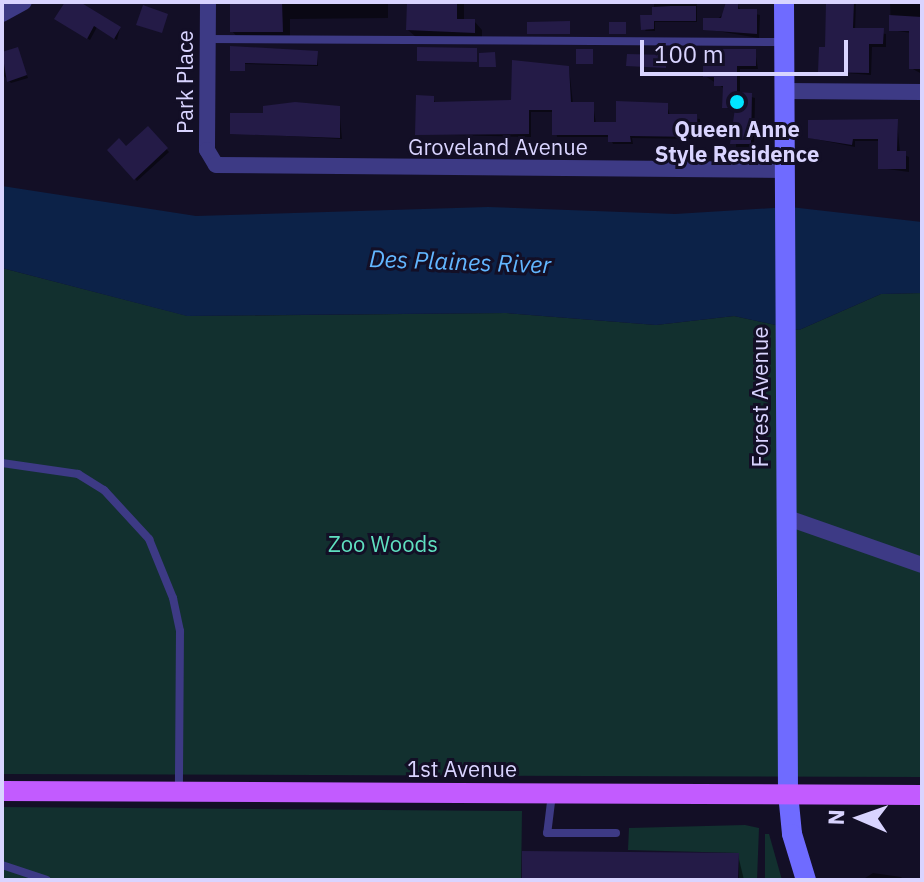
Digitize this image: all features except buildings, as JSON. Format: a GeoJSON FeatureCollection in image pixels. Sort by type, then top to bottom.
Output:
{"type":"FeatureCollection","features":[{"type":"Feature","properties":{"kind":"main road","name":"1st Avenue"},"geometry":{"type":"LineString","coordinates":[[2,791],[922,795]]}},
{"type":"Feature","properties":{"kind":"street"},"geometry":{"type":"LineString","coordinates":[[2,14],[24,2]]}},
{"type":"Feature","properties":{"kind":"street","name":"Park Place"},"geometry":{"type":"LineString","coordinates":[[208,2],[207,150],[211,161]]}},
{"type":"Feature","properties":{"kind":"street","name":"Forest Avenue"},"geometry":{"type":"LineString","coordinates":[[784,2],[783,336],[788,793],[792,834],[806,880]]}},
{"type":"Feature","properties":{"kind":"street"},"geometry":{"type":"LineString","coordinates":[[785,91],[922,92]]}},
{"type":"Feature","properties":{"kind":"street","name":"Groveland Avenue"},"geometry":{"type":"LineString","coordinates":[[211,161],[229,167],[785,170]]}},
{"type":"Feature","properties":{"kind":"street"},"geometry":{"type":"LineString","coordinates":[[785,517],[922,565]]}},
{"type":"Feature","properties":{"kind":"lane"},"geometry":{"type":"LineString","coordinates":[[207,39],[784,42]]}},
{"type":"Feature","properties":{"kind":"lane"},"geometry":{"type":"LineString","coordinates":[[2,463],[78,474],[104,490],[149,539],[167,578],[180,631],[179,792]]}},
{"type":"Feature","properties":{"kind":"lane"},"geometry":{"type":"LineString","coordinates":[[552,793],[547,833],[616,833]]}},
{"type":"Feature","properties":{"kind":"lane"},"geometry":{"type":"LineString","coordinates":[[2,865],[47,880]]}},
{"type":"Feature","properties":{"kind":"green space","name":"Zoo Woods"},"geometry":{"type":"Polygon","coordinates":[[[2,268],[188,316],[506,313],[656,325],[734,316],[799,330],[881,294],[922,293],[922,777],[2,774],[2,268]]]}},
{"type":"Feature","properties":{"kind":"green space"},"geometry":{"type":"Polygon","coordinates":[[[2,807],[522,811],[521,880],[2,880],[2,807]]]}},
{"type":"Feature","properties":{"kind":"green space"},"geometry":{"type":"Polygon","coordinates":[[[745,825],[759,828],[757,880],[739,880],[739,853],[628,850],[629,828],[745,825]]]}},
{"type":"Feature","properties":{"kind":"green space"},"geometry":{"type":"Polygon","coordinates":[[[765,834],[769,834],[782,880],[765,880],[765,834]]]}},
{"type":"Feature","properties":{"kind":"water","name":"Des Plaines River"},"geometry":{"type":"Polygon","coordinates":[[[2,186],[196,216],[488,207],[675,214],[790,207],[922,222],[922,293],[881,294],[799,330],[734,316],[656,325],[506,313],[187,316],[2,268],[2,186]]]}},
{"type":"Feature","properties":{"kind":"place","name":"Queen Anne Style Residence"},"geometry":{"type":"Point","coordinates":[737,102]}}]}
